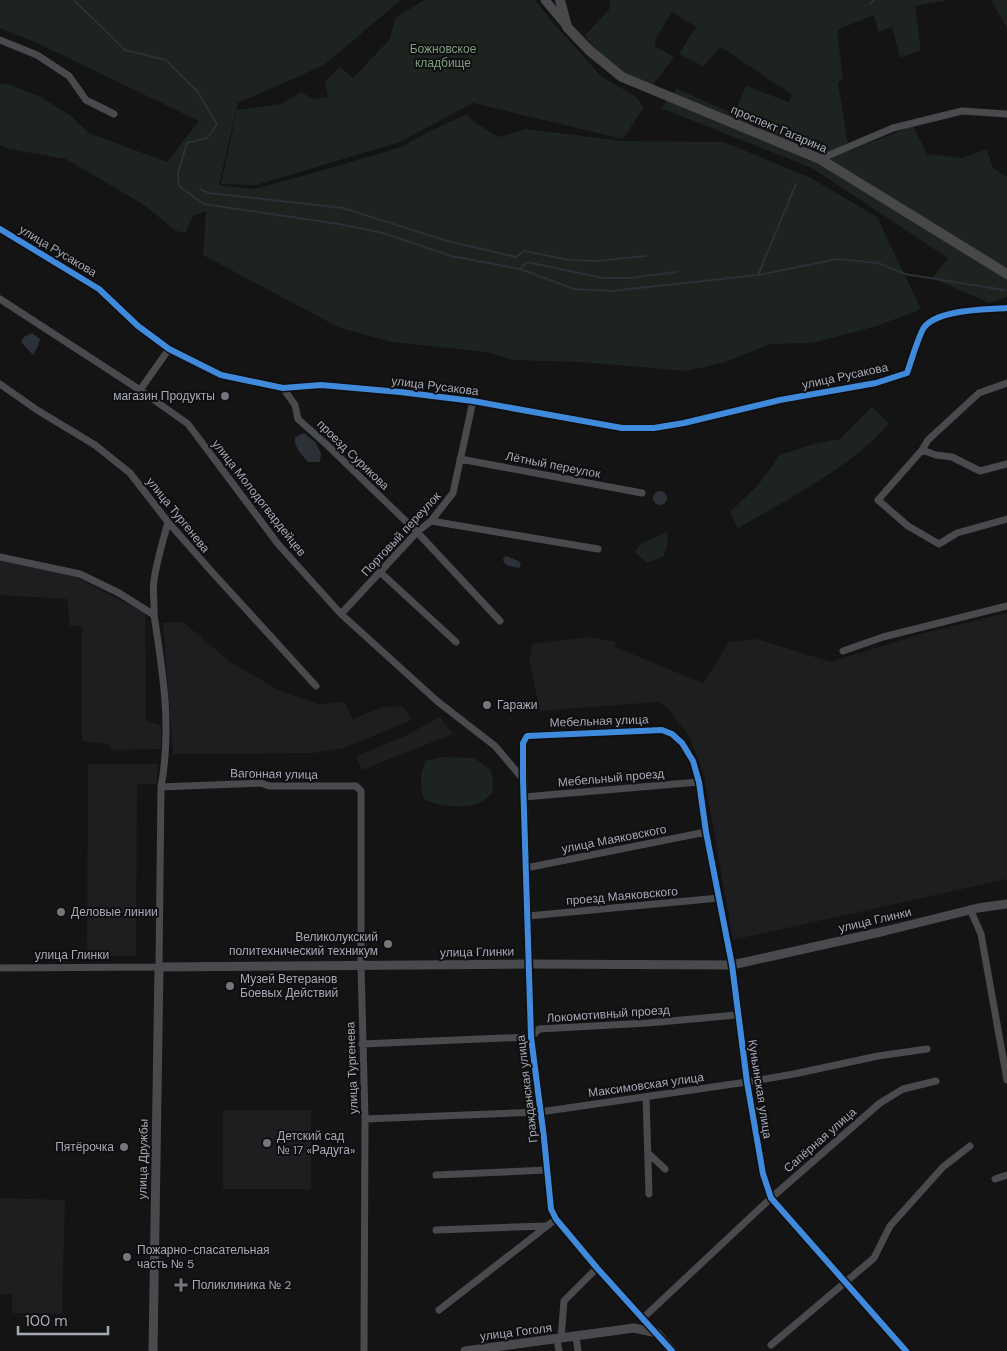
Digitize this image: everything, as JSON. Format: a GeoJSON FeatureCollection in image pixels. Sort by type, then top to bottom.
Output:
{"type":"FeatureCollection","features":[{"type":"Feature","properties":{"kind":"main road"},"geometry":{"type":"LineString","coordinates":[[560,0],[567,27]]}},
{"type":"Feature","properties":{"kind":"main road","name":"проспект Гагарина"},"geometry":{"type":"LineString","coordinates":[[567,27],[590,52],[622,77],[820,159],[1006,271]]}},
{"type":"Feature","properties":{"kind":"street"},"geometry":{"type":"LineString","coordinates":[[545,0],[567,27]]}},
{"type":"Feature","properties":{"kind":"street"},"geometry":{"type":"LineString","coordinates":[[0,40],[37,56],[69,76],[86,100],[114,114]]}},
{"type":"Feature","properties":{"kind":"street"},"geometry":{"type":"LineString","coordinates":[[820,159],[892,128],[962,111],[1007,114]]}},
{"type":"Feature","properties":{"kind":"street","name":"улица Русакова"},"geometry":{"type":"LineString","coordinates":[[0,229],[99,289],[138,326],[169,349],[221,375],[284,388],[321,385],[473,401],[622,428],[654,428],[780,400],[876,383],[907,373],[923,329],[930,321],[961,311],[1007,308]]}},
{"type":"Feature","properties":{"kind":"street","name":"улица Молодогвардейцев"},"geometry":{"type":"LineString","coordinates":[[0,299],[140,390],[188,424],[278,544],[341,614],[436,702],[495,746],[523,779]]}},
{"type":"Feature","properties":{"kind":"street"},"geometry":{"type":"LineString","coordinates":[[140,390],[169,349]]}},
{"type":"Feature","properties":{"kind":"street"},"geometry":{"type":"LineString","coordinates":[[1007,383],[979,393],[928,440],[922,450],[878,500],[908,526],[939,544],[957,534],[1007,519]]}},
{"type":"Feature","properties":{"kind":"street","name":"улица Тургенева"},"geometry":{"type":"LineString","coordinates":[[0,384],[37,410],[94,445],[130,473],[168,522],[316,686]]}},
{"type":"Feature","properties":{"kind":"street","name":"проезд Сурикова"},"geometry":{"type":"LineString","coordinates":[[284,388],[295,405],[298,419],[417,532],[500,621]]}},
{"type":"Feature","properties":{"kind":"street","name":"Портовый переулок"},"geometry":{"type":"LineString","coordinates":[[341,614],[417,532],[431,521],[453,493],[473,401]]}},
{"type":"Feature","properties":{"kind":"street"},"geometry":{"type":"LineString","coordinates":[[922,450],[936,455],[952,457],[980,471],[1007,464]]}},
{"type":"Feature","properties":{"kind":"street","name":"Лётный переулок"},"geometry":{"type":"LineString","coordinates":[[460,459],[642,493]]}},
{"type":"Feature","properties":{"kind":"street"},"geometry":{"type":"LineString","coordinates":[[431,521],[598,549]]}},
{"type":"Feature","properties":{"kind":"street"},"geometry":{"type":"LineString","coordinates":[[158,968],[161,786],[166,758],[166,721],[162,664],[154,615],[155,602],[153,590],[168,522]]}},
{"type":"Feature","properties":{"kind":"street"},"geometry":{"type":"LineString","coordinates":[[0,557],[80,574],[119,593],[154,615]]}},
{"type":"Feature","properties":{"kind":"street"},"geometry":{"type":"LineString","coordinates":[[380,572],[456,642]]}},
{"type":"Feature","properties":{"kind":"street"},"geometry":{"type":"LineString","coordinates":[[843,650],[883,637],[1007,606]]}},
{"type":"Feature","properties":{"kind":"street","name":"Мебельная улица"},"geometry":{"type":"LineString","coordinates":[[527,736],[655,730],[662,730],[672,734]]}},
{"type":"Feature","properties":{"kind":"street","name":"Куньинская улица"},"geometry":{"type":"LineString","coordinates":[[672,734],[682,743],[693,761],[699,782],[706,832],[732,965],[747,1082],[763,1174],[771,1198],[906,1351]]}},
{"type":"Feature","properties":{"kind":"street","name":"Гражданская улица"},"geometry":{"type":"LineString","coordinates":[[527,736],[523,743],[523,779],[531,1036],[551,1209],[556,1218],[597,1268],[672,1351]]}},
{"type":"Feature","properties":{"kind":"street","name":"Мебельный проезд"},"geometry":{"type":"LineString","coordinates":[[524,797],[699,782]]}},
{"type":"Feature","properties":{"kind":"street","name":"Вагонная улица"},"geometry":{"type":"LineString","coordinates":[[161,786],[261,783],[270,786],[356,786]]}},
{"type":"Feature","properties":{"kind":"street","name":"улица Тургенева"},"geometry":{"type":"LineString","coordinates":[[356,786],[361,791],[361,966],[365,1119],[364,1351]]}},
{"type":"Feature","properties":{"kind":"street","name":"улица Маяковского"},"geometry":{"type":"LineString","coordinates":[[526,868],[706,832]]}},
{"type":"Feature","properties":{"kind":"street","name":"проезд Маяковского"},"geometry":{"type":"LineString","coordinates":[[528,916],[719,898]]}},
{"type":"Feature","properties":{"kind":"street","name":"улица Глинки"},"geometry":{"type":"LineString","coordinates":[[0,968],[530,964],[732,965],[885,931],[970,909],[1007,904]]}},
{"type":"Feature","properties":{"kind":"street"},"geometry":{"type":"LineString","coordinates":[[970,909],[981,934],[1004,1053],[1007,1080]]}},
{"type":"Feature","properties":{"kind":"street","name":"улица Дружбы"},"geometry":{"type":"LineString","coordinates":[[153,1351],[158,968]]}},
{"type":"Feature","properties":{"kind":"street","name":"Локомотивный проезд"},"geometry":{"type":"LineString","coordinates":[[362,1044],[531,1036],[539,1029],[648,1023],[737,1015]]}},
{"type":"Feature","properties":{"kind":"street","name":"Максимовская улица"},"geometry":{"type":"LineString","coordinates":[[365,1119],[540,1112],[747,1082],[878,1056],[927,1049]]}},
{"type":"Feature","properties":{"kind":"street","name":"Сапёрная улица"},"geometry":{"type":"LineString","coordinates":[[642,1319],[771,1198],[880,1103],[903,1088],[936,1081]]}},
{"type":"Feature","properties":{"kind":"street"},"geometry":{"type":"LineString","coordinates":[[646,1096],[649,1194]]}},
{"type":"Feature","properties":{"kind":"street"},"geometry":{"type":"LineString","coordinates":[[771,1345],[874,1258],[890,1226],[944,1167],[970,1146]]}},
{"type":"Feature","properties":{"kind":"street"},"geometry":{"type":"LineString","coordinates":[[649,1154],[665,1169]]}},
{"type":"Feature","properties":{"kind":"street"},"geometry":{"type":"LineString","coordinates":[[436,1175],[547,1170]]}},
{"type":"Feature","properties":{"kind":"street"},"geometry":{"type":"LineString","coordinates":[[995,1179],[1007,1175]]}},
{"type":"Feature","properties":{"kind":"street"},"geometry":{"type":"LineString","coordinates":[[440,1310],[556,1218]]}},
{"type":"Feature","properties":{"kind":"street"},"geometry":{"type":"LineString","coordinates":[[436,1230],[545,1226]]}},
{"type":"Feature","properties":{"kind":"street"},"geometry":{"type":"LineString","coordinates":[[559,1351],[566,1338],[564,1301],[597,1268]]}},
{"type":"Feature","properties":{"kind":"street","name":"улица Гоголя"},"geometry":{"type":"LineString","coordinates":[[465,1351],[634,1328],[657,1333]]}},
{"type":"Feature","properties":{"kind":"street"},"geometry":{"type":"LineString","coordinates":[[566,1338],[578,1351]]}},
{"type":"Feature","properties":{"kind":"shaded area"},"geometry":{"type":"Polygon","coordinates":[[[32,333],[40,339],[33,355],[21,342],[24,337],[32,333]]]}},
{"type":"Feature","properties":{"kind":"shaded area"},"geometry":{"type":"Polygon","coordinates":[[[304,433],[315,442],[321,453],[320,462],[308,462],[297,448],[295,437],[304,433]]]}},
{"type":"Feature","properties":{"kind":"shaded area"},"geometry":{"type":"Polygon","coordinates":[[[660,491],[665,493],[667,498],[665,503],[660,505],[655,503],[653,498],[655,493],[660,491]]]}},
{"type":"Feature","properties":{"kind":"shaded area"},"geometry":{"type":"Polygon","coordinates":[[[506,556],[519,561],[521,565],[519,568],[504,563],[503,559],[506,556]]]}},
{"type":"Feature","properties":{"kind":"shaded area"},"geometry":{"type":"Polygon","coordinates":[[[0,560],[74,576],[145,613],[146,721],[161,725],[161,749],[111,750],[110,744],[82,741],[82,626],[70,626],[67,599],[0,595],[0,560]]]}},
{"type":"Feature","properties":{"kind":"shaded area"},"geometry":{"type":"Polygon","coordinates":[[[1007,613],[1007,879],[733,940],[704,776],[690,738],[666,706],[657,702],[540,711],[529,660],[532,644],[591,637],[615,642],[615,647],[703,683],[729,642],[757,639],[831,662],[924,633],[1007,613]]]}},
{"type":"Feature","properties":{"kind":"shaded area"},"geometry":{"type":"Polygon","coordinates":[[[183,622],[229,661],[278,690],[318,704],[344,702],[353,719],[383,707],[402,706],[412,720],[344,748],[313,753],[173,754],[163,623],[183,622]]]}},
{"type":"Feature","properties":{"kind":"shaded area"},"geometry":{"type":"Polygon","coordinates":[[[440,717],[453,734],[362,770],[356,756],[403,737],[440,717]]]}},
{"type":"Feature","properties":{"kind":"shaded area"},"geometry":{"type":"Polygon","coordinates":[[[88,764],[157,764],[157,784],[137,784],[136,956],[87,956],[88,764]]]}},
{"type":"Feature","properties":{"kind":"shaded area","name":"Детский сад № 17 «Радуга»"},"geometry":{"type":"Polygon","coordinates":[[[223,1110],[311,1110],[311,1189],[223,1189],[223,1110]]]}},
{"type":"Feature","properties":{"kind":"shaded area"},"geometry":{"type":"Polygon","coordinates":[[[0,1198],[65,1200],[62,1314],[12,1313],[12,1294],[0,1294],[0,1198]]]}},
{"type":"Feature","properties":{"kind":"green space"},"geometry":{"type":"Polygon","coordinates":[[[0,0],[401,0],[324,65],[238,103],[219,185],[254,189],[320,171],[401,147],[467,114],[473,121],[498,137],[526,129],[623,141],[724,142],[809,177],[877,217],[921,309],[877,326],[812,343],[770,344],[726,362],[687,371],[580,362],[512,360],[486,352],[392,342],[340,328],[203,255],[206,211],[193,216],[185,233],[176,231],[141,203],[66,159],[9,149],[0,145],[0,84],[4,83],[39,96],[71,116],[89,133],[167,162],[199,121],[35,42],[0,28],[0,0]]]}},
{"type":"Feature","properties":{"kind":"green space","name":"Божновское кладбище"},"geometry":{"type":"Polygon","coordinates":[[[424,0],[535,0],[601,76],[635,96],[644,107],[623,139],[473,103],[400,142],[256,185],[221,184],[237,110],[281,104],[301,92],[312,99],[328,97],[325,81],[340,67],[353,78],[390,39],[395,18],[424,0]]]}},
{"type":"Feature","properties":{"kind":"green space"},"geometry":{"type":"Polygon","coordinates":[[[610,0],[950,0],[915,6],[921,50],[900,58],[892,27],[878,32],[874,15],[837,30],[843,79],[838,83],[849,151],[913,126],[927,154],[962,158],[987,149],[993,168],[1007,177],[1007,297],[989,303],[932,278],[948,258],[812,168],[661,108],[677,89],[734,114],[746,86],[789,102],[792,95],[721,47],[703,66],[679,54],[696,27],[672,12],[655,40],[655,46],[674,57],[652,86],[631,77],[598,53],[585,35],[609,10],[610,0]]]}},
{"type":"Feature","properties":{"kind":"green space"},"geometry":{"type":"Polygon","coordinates":[[[991,0],[1007,0],[1007,28],[991,0]]]}},
{"type":"Feature","properties":{"kind":"green space"},"geometry":{"type":"Polygon","coordinates":[[[872,407],[889,423],[875,438],[839,468],[738,528],[730,512],[758,485],[780,455],[817,443],[840,439],[872,407]]]}},
{"type":"Feature","properties":{"kind":"green space"},"geometry":{"type":"Polygon","coordinates":[[[667,532],[668,542],[664,556],[647,563],[635,552],[640,544],[667,532]]]}},
{"type":"Feature","properties":{"kind":"green space"},"geometry":{"type":"Polygon","coordinates":[[[442,757],[474,758],[491,770],[492,793],[481,802],[465,806],[444,805],[424,799],[421,780],[426,761],[442,757]]]}},
{"type":"Feature","properties":{"kind":"waterway"},"geometry":{"type":"LineString","coordinates":[[74,0],[125,50],[166,60],[198,92],[217,125],[207,138],[187,143],[178,173],[179,186],[204,204],[339,224],[383,233],[451,256],[520,269],[574,289],[611,291],[758,275],[837,259],[878,263],[905,274],[1004,290]]}},
{"type":"Feature","properties":{"kind":"waterway"},"geometry":{"type":"LineString","coordinates":[[870,4],[874,0]]}},
{"type":"Feature","properties":{"kind":"waterway"},"geometry":{"type":"LineString","coordinates":[[758,275],[796,184]]}},
{"type":"Feature","properties":{"kind":"waterway"},"geometry":{"type":"LineString","coordinates":[[200,189],[209,193],[343,208],[447,241],[516,257],[524,251],[569,260],[597,261],[646,256]]}},
{"type":"Feature","properties":{"kind":"waterway"},"geometry":{"type":"LineString","coordinates":[[520,269],[527,262],[603,278],[630,278],[677,272]]}},
{"type":"Feature","properties":{"kind":"cycle path"},"geometry":{"type":"LineString","coordinates":[[0,229],[99,289],[138,326],[169,349],[221,375],[283,388],[321,385],[473,401],[622,428],[654,428],[684,423],[780,400],[876,383],[907,373],[916,345],[923,329],[929,322],[949,314],[1007,308]]}},
{"type":"Feature","properties":{"kind":"cycle path"},"geometry":{"type":"LineString","coordinates":[[672,1351],[597,1268],[556,1219],[551,1209],[531,1037],[523,779],[523,743],[527,736],[662,730],[672,734],[682,743],[693,761],[699,782],[706,832],[732,965],[747,1082],[763,1174],[771,1198],[906,1351]]}},
{"type":"Feature","properties":{"kind":"place","name":"магазин Продукты"},"geometry":{"type":"Point","coordinates":[225,396]}},
{"type":"Feature","properties":{"kind":"place","name":"Гаражи"},"geometry":{"type":"Point","coordinates":[487,705]}},
{"type":"Feature","properties":{"kind":"place","name":"Деловые линии"},"geometry":{"type":"Point","coordinates":[61,912]}},
{"type":"Feature","properties":{"kind":"place","name":"Великолукский политехнический техникум"},"geometry":{"type":"Point","coordinates":[388,944]}},
{"type":"Feature","properties":{"kind":"place","name":"Музей Ветеранов Боевых Действий"},"geometry":{"type":"Point","coordinates":[230,986]}},
{"type":"Feature","properties":{"kind":"place","name":"Детский сад № 17 «Радуга»"},"geometry":{"type":"Point","coordinates":[267,1143]}},
{"type":"Feature","properties":{"kind":"place","name":"Пятёрочка"},"geometry":{"type":"Point","coordinates":[124,1147]}},
{"type":"Feature","properties":{"kind":"place","name":"Пожарно-спасательная часть № 5"},"geometry":{"type":"Point","coordinates":[127,1257]}},
{"type":"Feature","properties":{"kind":"place","name":"Поликлиника № 2"},"geometry":{"type":"Point","coordinates":[181,1285]}}]}
